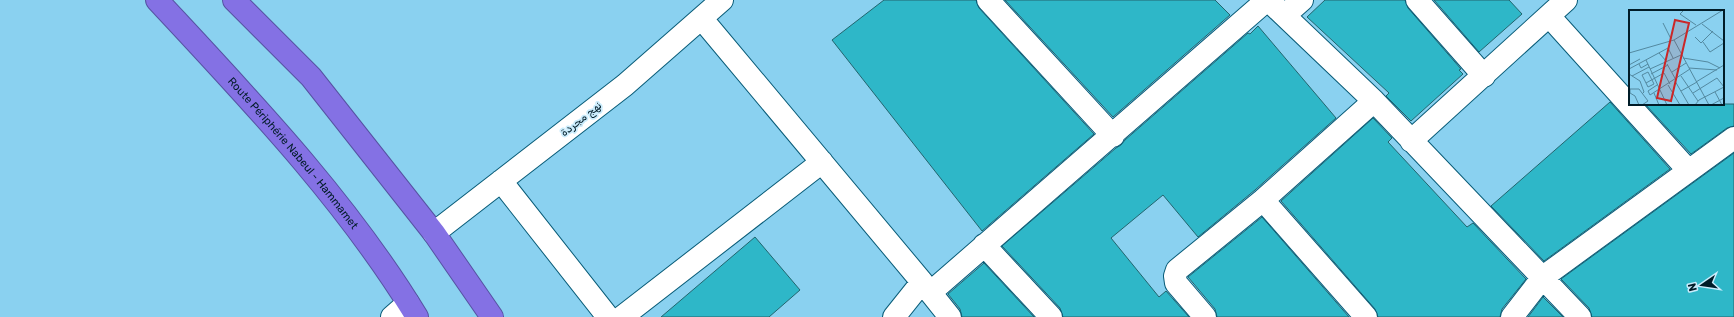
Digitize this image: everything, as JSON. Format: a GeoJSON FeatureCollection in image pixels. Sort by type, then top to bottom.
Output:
{"type":"FeatureCollection","features":[{"type":"Feature","properties":{"kind":"highway","name":"Route Périphérie Nabeul - Hammamet"},"geometry":{"type":"LineString","coordinates":[[157,0],[261,112],[342,210],[413,310]]}},
{"type":"Feature","properties":{"kind":"highway"},"geometry":{"type":"LineString","coordinates":[[234,0],[311,76],[434,233],[492,317]]}},
{"type":"Feature","properties":{"kind":"street","name":"نهج مجردة"},"geometry":{"type":"LineString","coordinates":[[434,233],[625,85],[722,0]]}},
{"type":"Feature","properties":{"kind":"street"},"geometry":{"type":"LineString","coordinates":[[988,0],[1113,136]]}},
{"type":"Feature","properties":{"kind":"street"},"geometry":{"type":"LineString","coordinates":[[894,317],[927,287],[984,245],[1113,136],[1267,0],[1285,15],[1374,101],[1580,317]]}},
{"type":"Feature","properties":{"kind":"street"},"geometry":{"type":"LineString","coordinates":[[1285,15],[1302,0]]}},
{"type":"Feature","properties":{"kind":"street"},"geometry":{"type":"LineString","coordinates":[[1417,0],[1484,76]]}},
{"type":"Feature","properties":{"kind":"street"},"geometry":{"type":"LineString","coordinates":[[1411,141],[1566,0]]}},
{"type":"Feature","properties":{"kind":"street"},"geometry":{"type":"LineString","coordinates":[[1549,16],[1629,105]]}},
{"type":"Feature","properties":{"kind":"street"},"geometry":{"type":"LineString","coordinates":[[702,19],[927,287],[950,317]]}},
{"type":"Feature","properties":{"kind":"street"},"geometry":{"type":"LineString","coordinates":[[1205,317],[1176,283],[1175,276],[1177,270],[1263,200],[1374,101]]}},
{"type":"Feature","properties":{"kind":"street"},"geometry":{"type":"LineString","coordinates":[[1629,105],[1688,170]]}},
{"type":"Feature","properties":{"kind":"street"},"geometry":{"type":"LineString","coordinates":[[1512,317],[1543,277],[1734,138]]}},
{"type":"Feature","properties":{"kind":"street"},"geometry":{"type":"LineString","coordinates":[[622,317],[629,310],[822,162]]}},
{"type":"Feature","properties":{"kind":"street"},"geometry":{"type":"LineString","coordinates":[[501,181],[608,317]]}},
{"type":"Feature","properties":{"kind":"street"},"geometry":{"type":"LineString","coordinates":[[1263,200],[1366,317]]}},
{"type":"Feature","properties":{"kind":"street"},"geometry":{"type":"LineString","coordinates":[[984,245],[1050,317]]}},
{"type":"Feature","properties":{"kind":"street"},"geometry":{"type":"LineString","coordinates":[[392,317],[413,310]]}},
{"type":"Feature","properties":{"kind":"building"},"geometry":{"type":"Polygon","coordinates":[[[884,0],[976,0],[979,8],[1094,134],[982,231],[832,40],[884,0]]]}},
{"type":"Feature","properties":{"kind":"building"},"geometry":{"type":"Polygon","coordinates":[[[1005,0],[1215,0],[1230,15],[1113,117],[1005,0]]]}},
{"type":"Feature","properties":{"kind":"building"},"geometry":{"type":"Polygon","coordinates":[[[1325,0],[1405,0],[1408,8],[1461,69],[1459,70],[1463,74],[1411,121],[1386,96],[1389,93],[1307,17],[1325,0]]]}},
{"type":"Feature","properties":{"kind":"building"},"geometry":{"type":"Polygon","coordinates":[[[1434,0],[1509,0],[1522,14],[1479,52],[1434,0]]]}},
{"type":"Feature","properties":{"kind":"building"},"geometry":{"type":"Polygon","coordinates":[[[1258,26],[1336,118],[1255,190],[1198,237],[1163,195],[1111,238],[1159,297],[1166,291],[1189,317],[1063,317],[1060,308],[1002,246],[1121,145],[1248,33],[1250,34],[1258,26]]]}},
{"type":"Feature","properties":{"kind":"building"},"geometry":{"type":"Polygon","coordinates":[[[1610,102],[1670,169],[1544,261],[1491,206],[1610,102]]]}},
{"type":"Feature","properties":{"kind":"building"},"geometry":{"type":"Polygon","coordinates":[[[1734,104],[1734,126],[1727,128],[1691,154],[1646,105],[1734,104]]]}},
{"type":"Feature","properties":{"kind":"building"},"geometry":{"type":"Polygon","coordinates":[[[1373,118],[1392,138],[1388,142],[1467,227],[1473,223],[1526,279],[1502,309],[1500,317],[1378,317],[1375,309],[1281,201],[1373,118]]]}},
{"type":"Feature","properties":{"kind":"building"},"geometry":{"type":"Polygon","coordinates":[[[1734,153],[1734,317],[1592,317],[1589,308],[1561,279],[1734,153]]]}},
{"type":"Feature","properties":{"kind":"building"},"geometry":{"type":"Polygon","coordinates":[[[1262,217],[1349,317],[1217,317],[1215,309],[1188,277],[1262,217]]]}},
{"type":"Feature","properties":{"kind":"building"},"geometry":{"type":"Polygon","coordinates":[[[755,237],[800,290],[769,317],[661,317],[755,237]]]}},
{"type":"Feature","properties":{"kind":"building"},"geometry":{"type":"Polygon","coordinates":[[[984,263],[1034,317],[962,317],[960,309],[948,294],[984,263]]]}},
{"type":"Feature","properties":{"kind":"building"},"geometry":{"type":"Polygon","coordinates":[[[1543,297],[1563,317],[1528,317],[1543,297]]]}}]}
